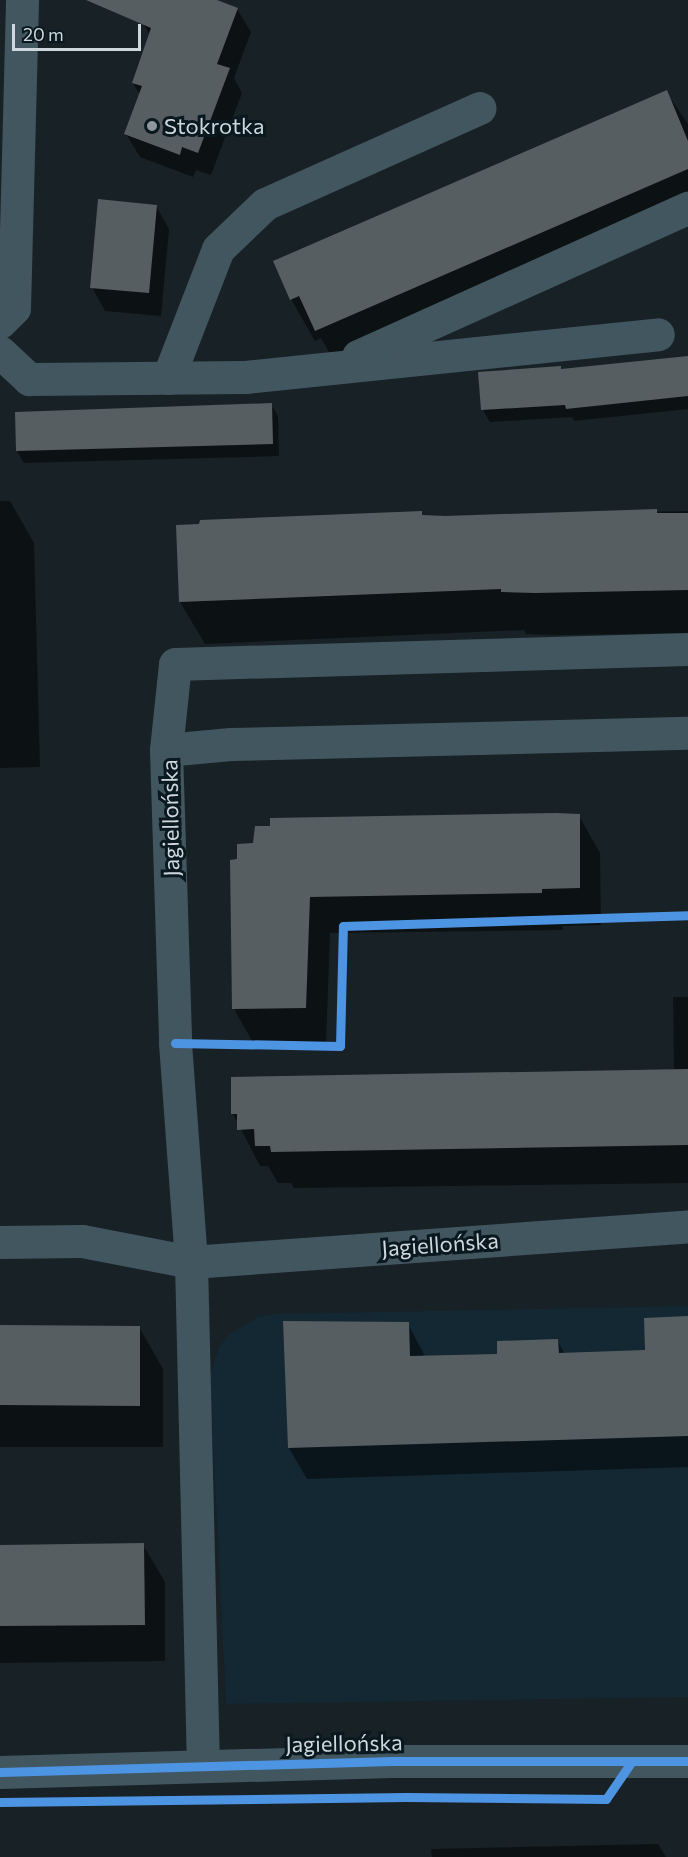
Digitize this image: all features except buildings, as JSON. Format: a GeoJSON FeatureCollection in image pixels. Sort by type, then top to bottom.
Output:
{"type":"FeatureCollection","features":[{"type":"Feature","properties":{"kind":"street"},"geometry":{"type":"LineString","coordinates":[[0,322],[14,308],[22,0]]}},
{"type":"Feature","properties":{"kind":"street"},"geometry":{"type":"LineString","coordinates":[[168,378],[218,249],[265,204],[480,108]]}},
{"type":"Feature","properties":{"kind":"street"},"geometry":{"type":"LineString","coordinates":[[331,368],[688,208]]}},
{"type":"Feature","properties":{"kind":"street"},"geometry":{"type":"LineString","coordinates":[[0,352],[30,379],[245,377],[658,334]]}},
{"type":"Feature","properties":{"kind":"street"},"geometry":{"type":"LineString","coordinates":[[166,750],[175,664],[688,649]]}},
{"type":"Feature","properties":{"kind":"street","name":"Jagiellońska"},"geometry":{"type":"LineString","coordinates":[[203,1766],[191,1262],[175,1043],[166,750],[231,744],[688,733]]}},
{"type":"Feature","properties":{"kind":"street","name":"Jagiellońska"},"geometry":{"type":"LineString","coordinates":[[0,1242],[82,1241],[191,1262],[688,1226]]}},
{"type":"Feature","properties":{"kind":"street","name":"Jagiellońska"},"geometry":{"type":"LineString","coordinates":[[0,1772],[203,1766],[688,1761]]}},
{"type":"Feature","properties":{"kind":"shaded area"},"geometry":{"type":"Polygon","coordinates":[[[688,1306],[688,1697],[226,1704],[210,1375],[220,1345],[230,1334],[258,1317],[274,1314],[688,1306]]]}},
{"type":"Feature","properties":{"kind":"cycle path"},"geometry":{"type":"LineString","coordinates":[[175,1043],[340,1046],[343,926],[688,915]]}},
{"type":"Feature","properties":{"kind":"cycle path"},"geometry":{"type":"LineString","coordinates":[[0,1772],[392,1761],[688,1761]]}},
{"type":"Feature","properties":{"kind":"cycle path"},"geometry":{"type":"LineString","coordinates":[[0,1802],[406,1797],[606,1799],[632,1761]]}},
{"type":"Feature","properties":{"kind":"place","name":"Stokrotka"},"geometry":{"type":"Point","coordinates":[152,126]}}]}
